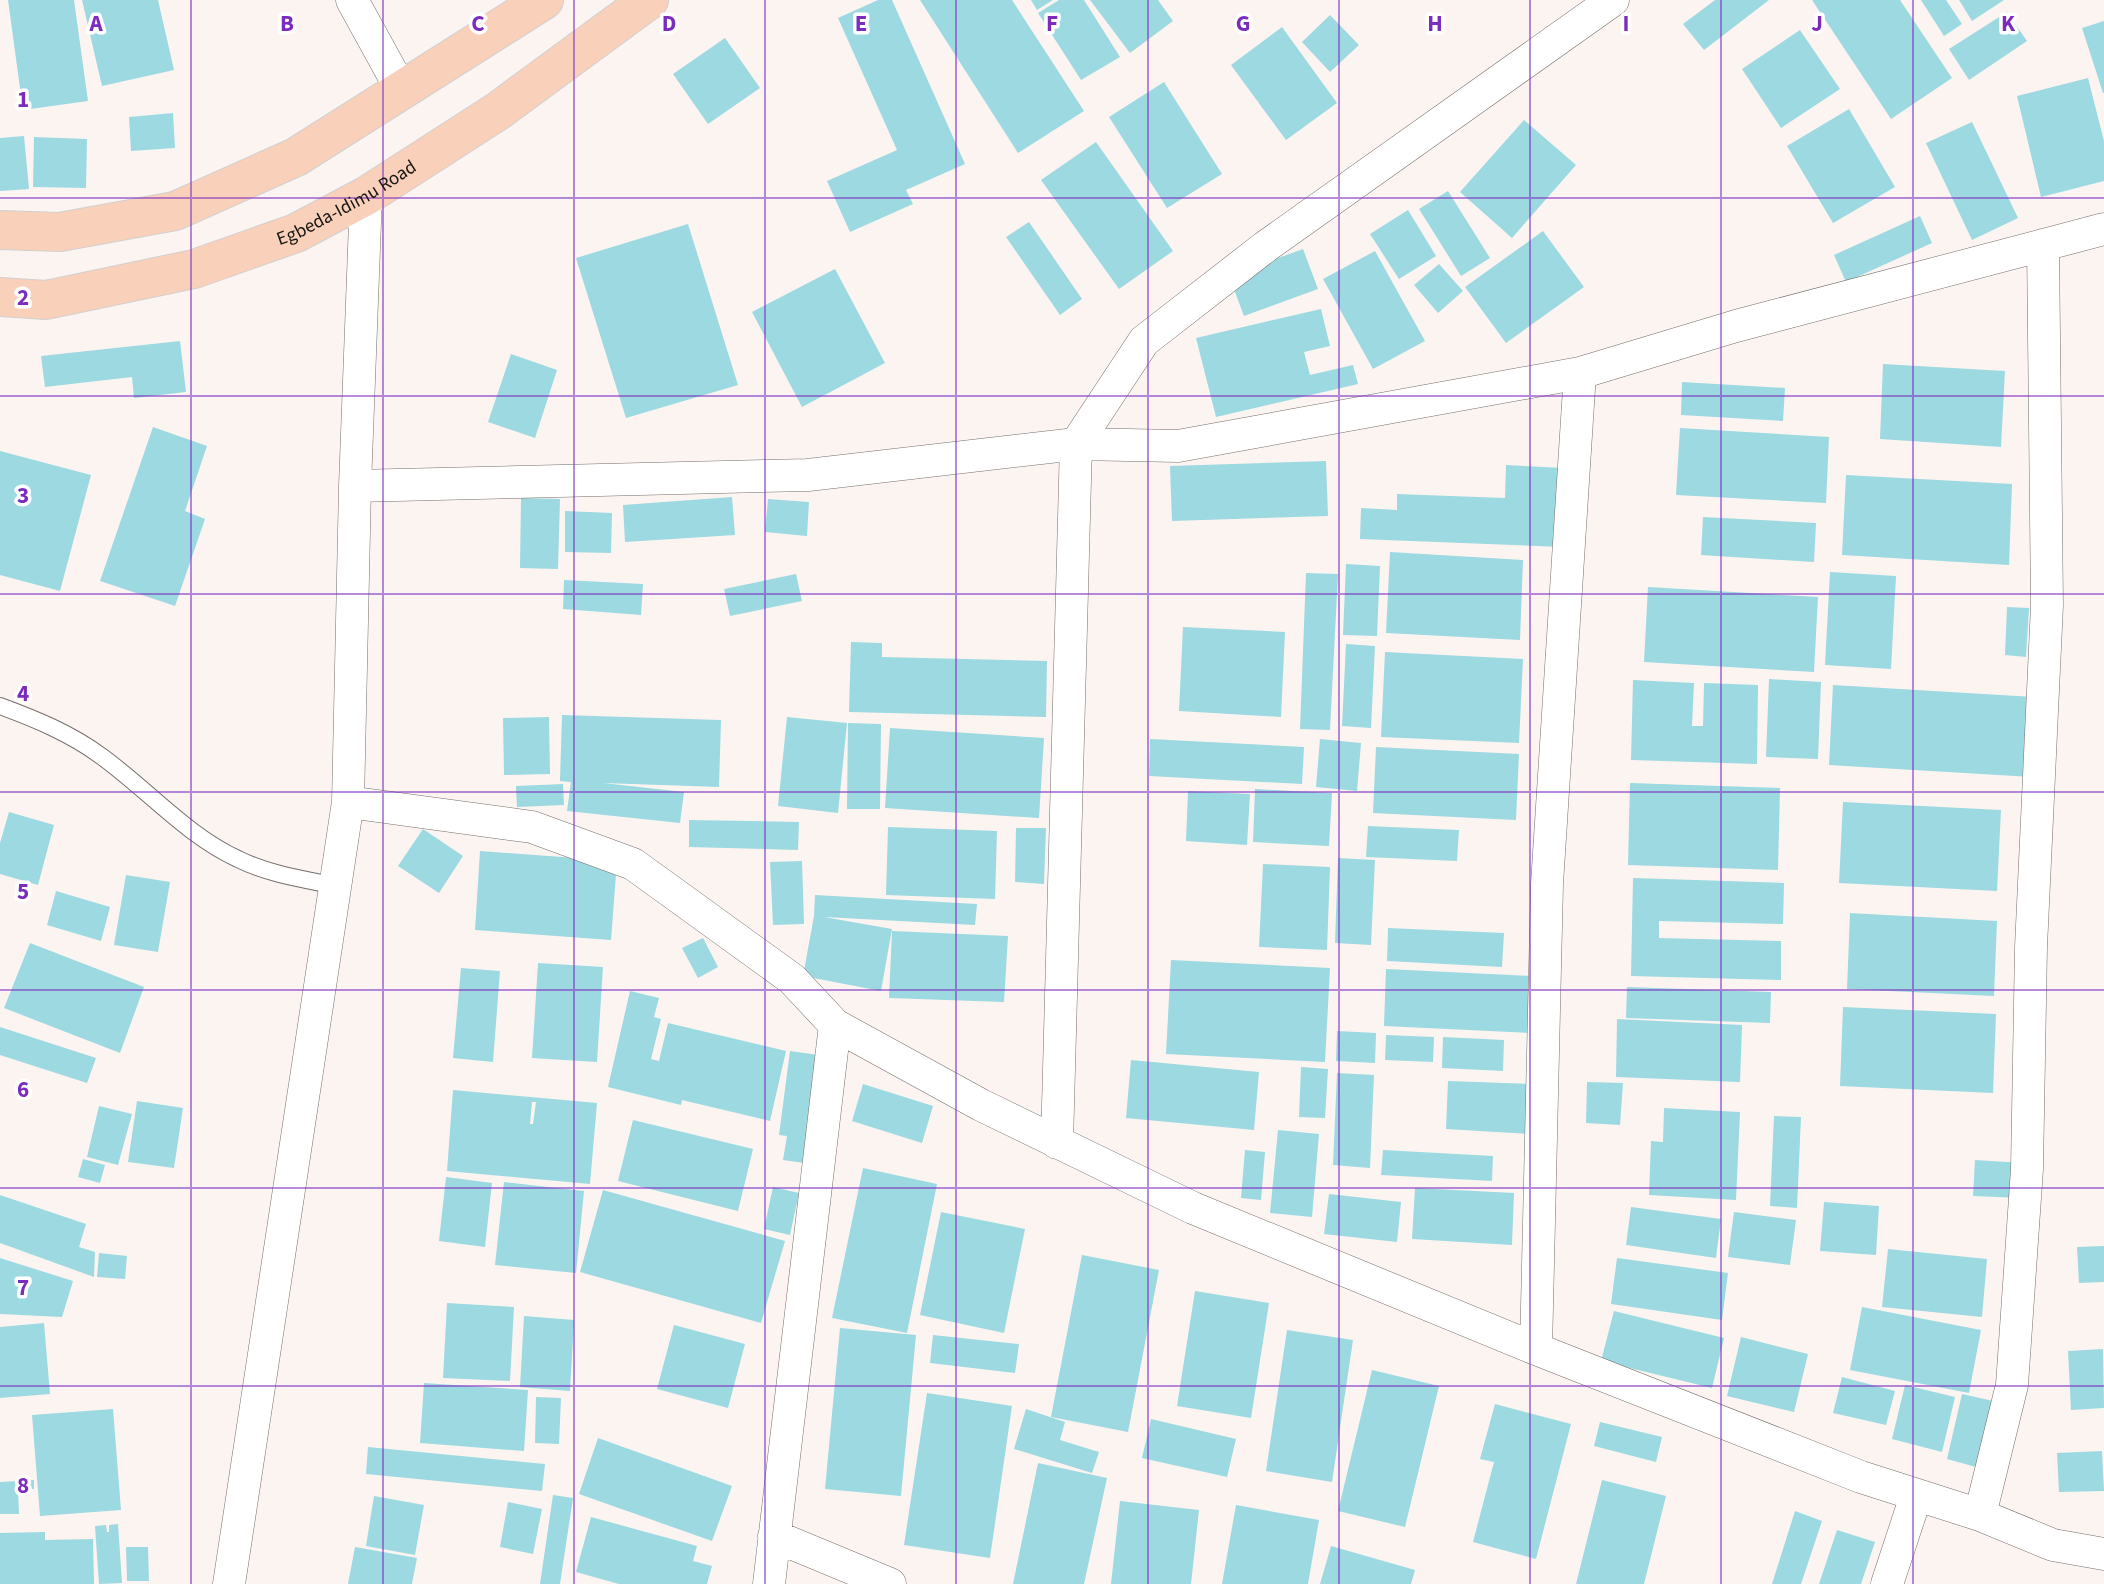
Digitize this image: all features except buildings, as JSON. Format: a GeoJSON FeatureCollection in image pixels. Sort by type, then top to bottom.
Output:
{"type":"FeatureCollection","features":[{"type":"Feature","properties":{"kind":"main road"},"geometry":{"type":"LineString","coordinates":[[0,230],[60,232],[176,211],[296,157],[544,0]]}},
{"type":"Feature","properties":{"kind":"main road","name":"Egbeda-Idimu Road"},"geometry":{"type":"LineString","coordinates":[[0,297],[46,300],[194,269],[296,233],[366,196],[498,111],[632,5]]}},
{"type":"Feature","properties":{"kind":"street"},"geometry":{"type":"LineString","coordinates":[[352,0],[401,89]]}},
{"type":"Feature","properties":{"kind":"street"},"geometry":{"type":"LineString","coordinates":[[1057,1143],[1076,444],[1144,341],[1265,247],[1613,0]]}},
{"type":"Feature","properties":{"kind":"street"},"geometry":{"type":"LineString","coordinates":[[229,1584],[348,802],[355,486],[366,196]]}},
{"type":"Feature","properties":{"kind":"street"},"geometry":{"type":"LineString","coordinates":[[355,486],[808,475],[1076,444],[1178,446],[1580,373],[1736,326],[2104,229]]}},
{"type":"Feature","properties":{"kind":"street"},"geometry":{"type":"LineString","coordinates":[[1980,1515],[2012,1385],[2027,1169],[2031,947],[2047,605],[2043,245]]}},
{"type":"Feature","properties":{"kind":"street"},"geometry":{"type":"LineString","coordinates":[[1536,1349],[1547,884],[1580,373]]}},
{"type":"Feature","properties":{"kind":"street"},"geometry":{"type":"LineString","coordinates":[[348,802],[533,827],[633,863],[792,979],[835,1025],[981,1105],[1193,1208],[1536,1349],[1848,1472],[1980,1515],[2053,1545],[2104,1554]]}},
{"type":"Feature","properties":{"kind":"street"},"geometry":{"type":"LineString","coordinates":[[769,1584],[835,1025]]}},
{"type":"Feature","properties":{"kind":"street"},"geometry":{"type":"LineString","coordinates":[[1887,1584],[1916,1496]]}},
{"type":"Feature","properties":{"kind":"street"},"geometry":{"type":"LineString","coordinates":[[774,1536],[890,1584]]}},
{"type":"Feature","properties":{"kind":"lane"},"geometry":{"type":"LineString","coordinates":[[0,706],[43,722],[100,755],[202,839],[238,860],[278,873],[336,886]]}}]}
